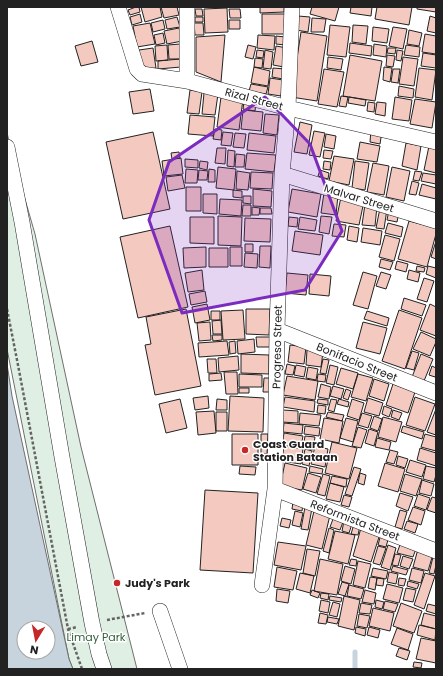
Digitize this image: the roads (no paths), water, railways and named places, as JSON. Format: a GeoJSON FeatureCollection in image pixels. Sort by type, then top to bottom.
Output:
{"type":"FeatureCollection","features":[{"type":"Feature","properties":{"kind":"street","name":"Rizal Street"},"geometry":{"type":"LineString","coordinates":[[118,7],[139,72],[145,75],[187,81],[288,108],[436,142]]}},
{"type":"Feature","properties":{"kind":"street"},"geometry":{"type":"LineString","coordinates":[[187,7],[187,81]]}},
{"type":"Feature","properties":{"kind":"street","name":"Progreso Street"},"geometry":{"type":"LineString","coordinates":[[262,585],[275,489],[277,330],[282,174],[288,108],[292,7]]}},
{"type":"Feature","properties":{"kind":"street"},"geometry":{"type":"LineString","coordinates":[[7,147],[22,222],[92,623],[98,654],[104,669]]}},
{"type":"Feature","properties":{"kind":"street","name":"Malvar Street"},"geometry":{"type":"LineString","coordinates":[[282,174],[436,221]]}},
{"type":"Feature","properties":{"kind":"street","name":"Bonifacio Street"},"geometry":{"type":"LineString","coordinates":[[277,330],[436,393]]}},
{"type":"Feature","properties":{"kind":"street","name":"Reformista Street"},"geometry":{"type":"LineString","coordinates":[[275,489],[436,551]]}},
{"type":"Feature","properties":{"kind":"street"},"geometry":{"type":"LineString","coordinates":[[160,611],[180,669]]}},
{"type":"Feature","properties":{"kind":"waterway"},"geometry":{"type":"LineString","coordinates":[[355,652],[355,669]]}},
{"type":"Feature","properties":{"kind":"place","name":"Coast Guard Station Bataan"},"geometry":{"type":"Point","coordinates":[245,450]}},
{"type":"Feature","properties":{"kind":"place","name":"Judy's Park"},"geometry":{"type":"Point","coordinates":[117,583]}},
{"type":"Feature","properties":{"kind":"park label","name":"Limay Park"},"geometry":{"type":"Point","coordinates":[96,637]}}]}
